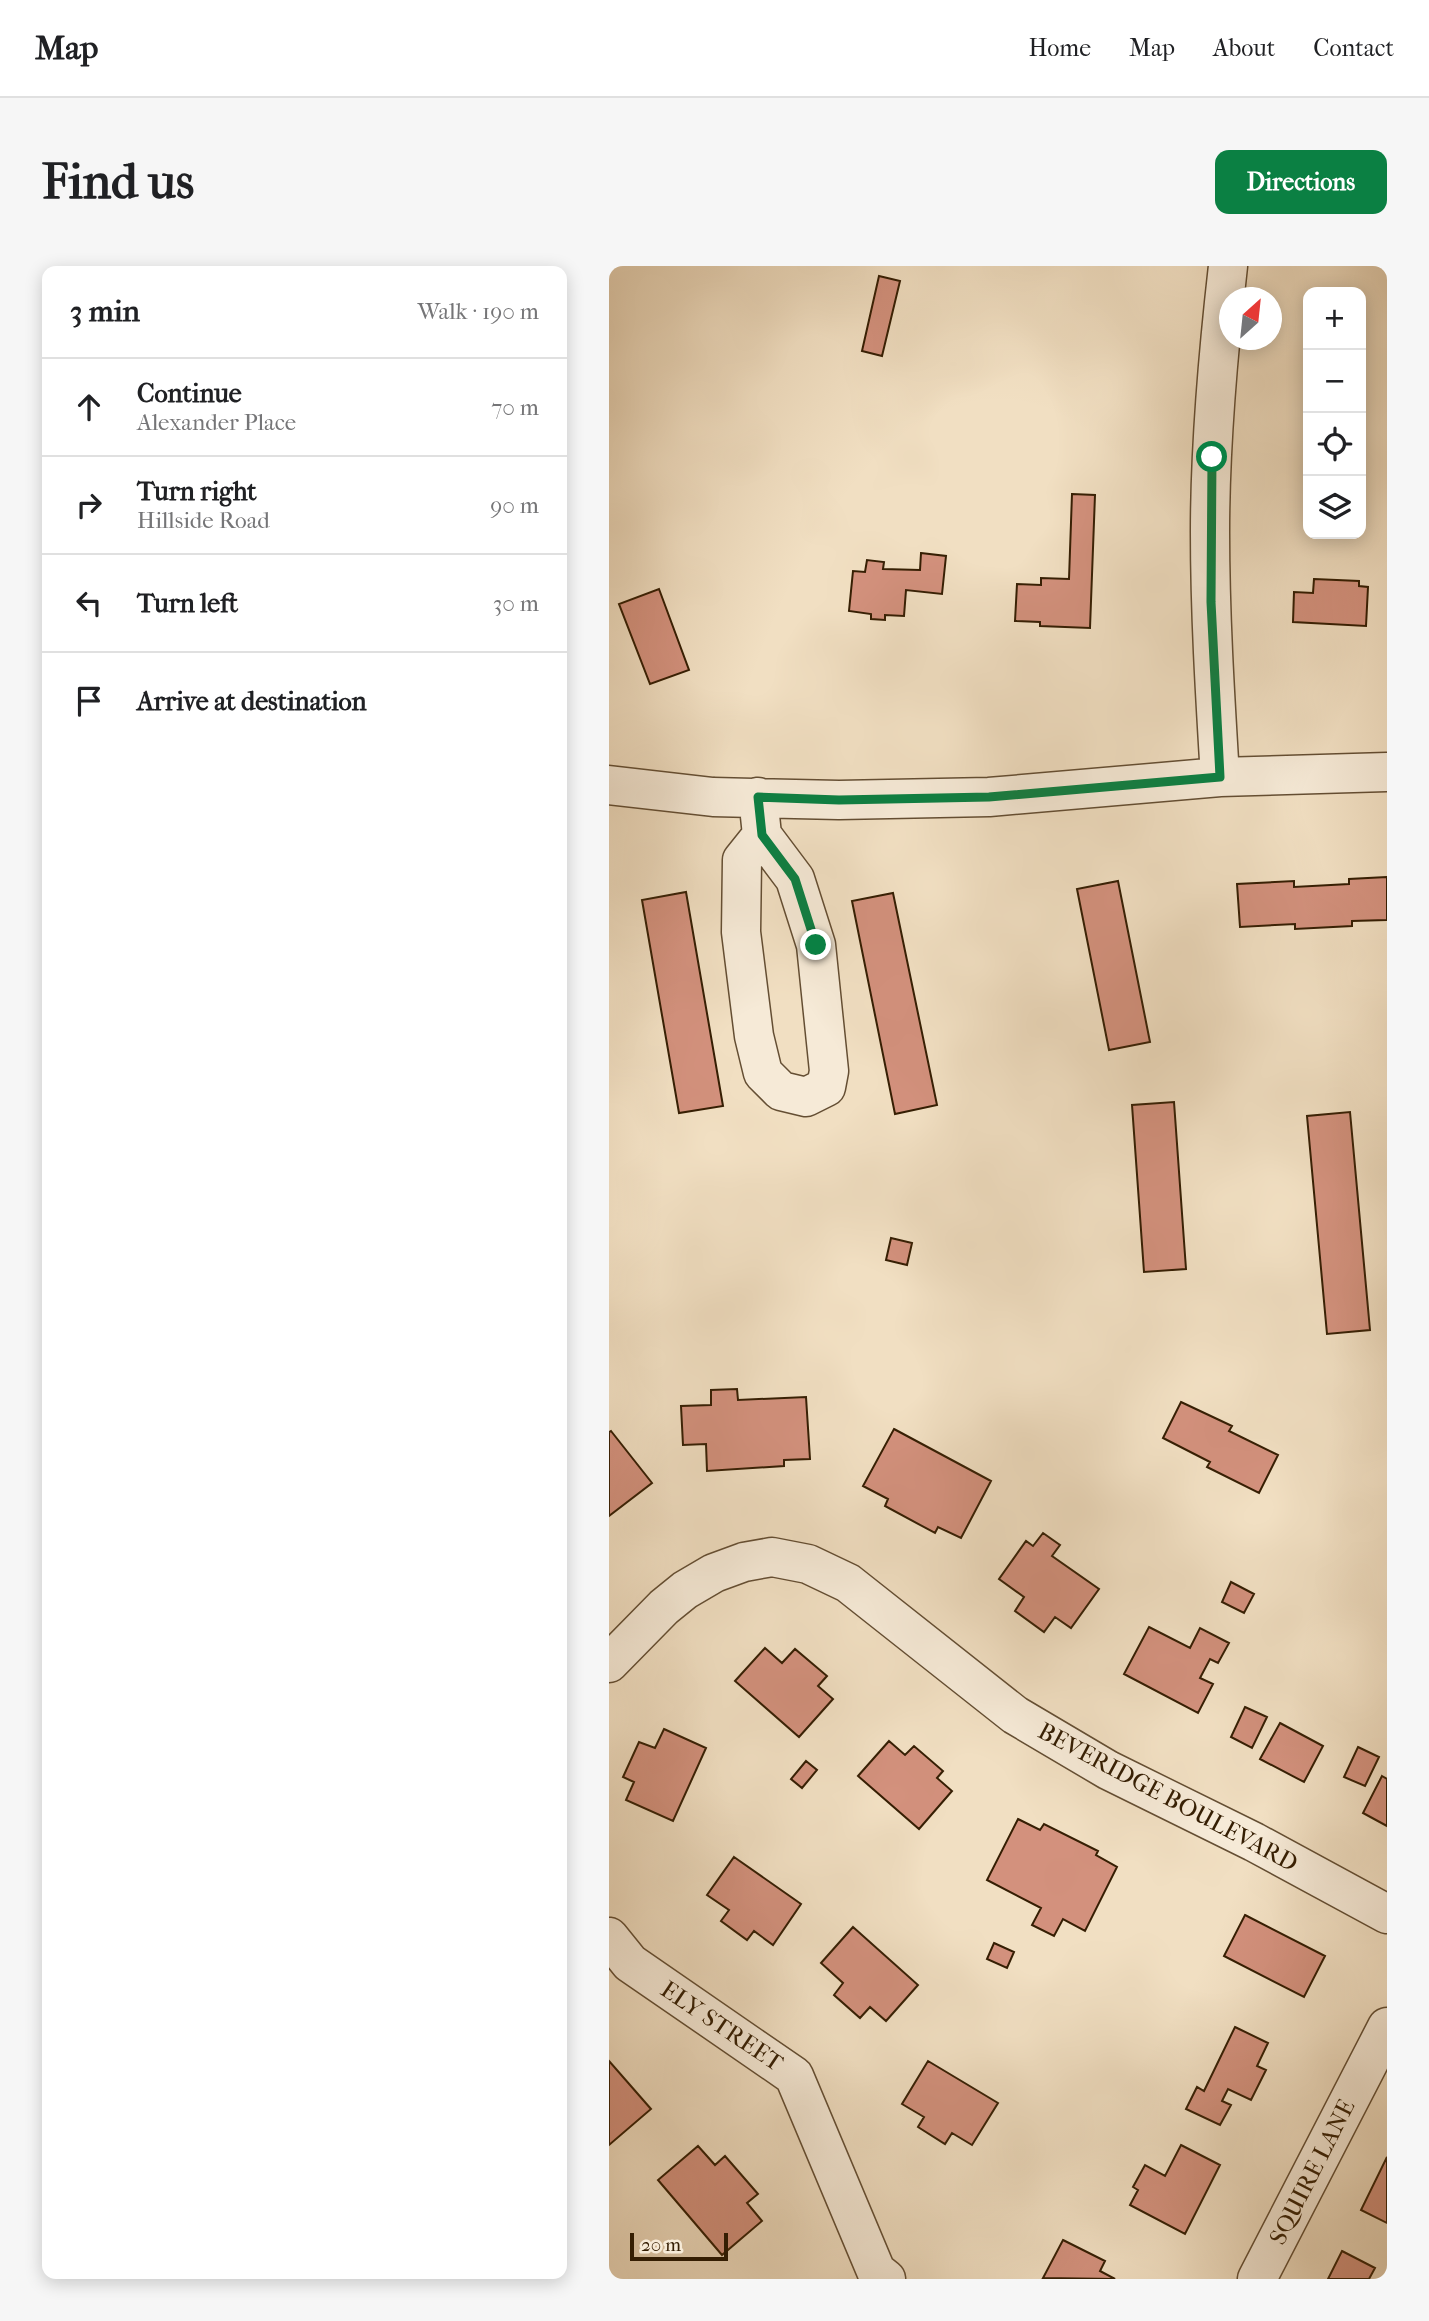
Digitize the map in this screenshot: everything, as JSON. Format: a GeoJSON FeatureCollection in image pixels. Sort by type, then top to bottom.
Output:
{"type":"FeatureCollection","features":[{"type":"Feature","properties":{"kind":"street"},"geometry":{"type":"LineString","coordinates":[[1220,777],[1213,663],[1210,530],[1216,384],[1228,266]]}},
{"type":"Feature","properties":{"kind":"street"},"geometry":{"type":"LineString","coordinates":[[609,785],[713,797],[839,800],[989,797],[1220,777],[1387,772]]}},
{"type":"Feature","properties":{"kind":"street"},"geometry":{"type":"LineString","coordinates":[[758,797],[762,835],[795,879],[816,945],[829,1071],[826,1087],[806,1097],[781,1091],[763,1073],[754,1036],[741,932],[742,860],[762,835]]}},
{"type":"Feature","properties":{"kind":"street","name":"BEVERIDGE BOULEVARD"},"geometry":{"type":"LineString","coordinates":[[609,1663],[664,1607],[685,1590],[714,1573],[744,1562],[772,1557],[808,1564],[848,1583],[1015,1715],[1108,1770],[1254,1842],[1387,1914]]}},
{"type":"Feature","properties":{"kind":"street","name":"ELY STREET"},"geometry":{"type":"LineString","coordinates":[[609,1937],[630,1963],[794,2076],[876,2271],[886,2279]]}},
{"type":"Feature","properties":{"kind":"street","name":"SQUIRE LANE"},"geometry":{"type":"LineString","coordinates":[[1257,2279],[1387,2027]]}},
{"type":"Feature","properties":{"kind":"building"},"geometry":{"type":"Polygon","coordinates":[[[879,276],[900,281],[882,356],[862,351],[879,276]]]}},
{"type":"Feature","properties":{"kind":"building"},"geometry":{"type":"Polygon","coordinates":[[[1072,494],[1095,495],[1090,628],[1040,626],[1040,622],[1015,621],[1017,584],[1041,585],[1041,578],[1069,579],[1072,494]]]}},
{"type":"Feature","properties":{"kind":"building"},"geometry":{"type":"Polygon","coordinates":[[[921,553],[946,556],[942,594],[906,590],[904,616],[885,615],[885,620],[871,619],[871,614],[849,611],[853,571],[865,572],[867,560],[884,562],[883,569],[920,570],[921,553]]]}},
{"type":"Feature","properties":{"kind":"building"},"geometry":{"type":"Polygon","coordinates":[[[1314,579],[1359,581],[1359,586],[1368,587],[1366,626],[1293,622],[1294,592],[1313,593],[1314,579]]]}},
{"type":"Feature","properties":{"kind":"building"},"geometry":{"type":"Polygon","coordinates":[[[659,589],[689,670],[650,684],[619,604],[659,589]]]}},
{"type":"Feature","properties":{"kind":"building"},"geometry":{"type":"Polygon","coordinates":[[[1387,877],[1387,920],[1352,921],[1352,926],[1295,929],[1295,924],[1240,927],[1237,884],[1294,881],[1294,887],[1349,884],[1349,879],[1387,877]]]}},
{"type":"Feature","properties":{"kind":"building"},"geometry":{"type":"Polygon","coordinates":[[[1118,881],[1150,1042],[1109,1050],[1077,889],[1118,881]]]}},
{"type":"Feature","properties":{"kind":"building"},"geometry":{"type":"Polygon","coordinates":[[[686,892],[723,1106],[679,1113],[642,900],[686,892]]]}},
{"type":"Feature","properties":{"kind":"building"},"geometry":{"type":"Polygon","coordinates":[[[893,893],[937,1105],[895,1114],[852,901],[893,893]]]}},
{"type":"Feature","properties":{"kind":"building"},"geometry":{"type":"Polygon","coordinates":[[[1174,1102],[1186,1269],[1144,1272],[1132,1105],[1174,1102]]]}},
{"type":"Feature","properties":{"kind":"building"},"geometry":{"type":"Polygon","coordinates":[[[1350,1112],[1370,1330],[1327,1334],[1307,1116],[1350,1112]]]}},
{"type":"Feature","properties":{"kind":"building"},"geometry":{"type":"Polygon","coordinates":[[[891,1238],[912,1243],[907,1265],[886,1260],[891,1238]]]}},
{"type":"Feature","properties":{"kind":"building"},"geometry":{"type":"Polygon","coordinates":[[[737,1389],[738,1400],[806,1397],[810,1459],[784,1460],[784,1466],[707,1471],[706,1444],[683,1445],[681,1406],[711,1405],[711,1390],[737,1389]]]}},
{"type":"Feature","properties":{"kind":"building"},"geometry":{"type":"Polygon","coordinates":[[[1181,1402],[1232,1426],[1229,1431],[1278,1455],[1259,1493],[1207,1467],[1210,1462],[1163,1438],[1181,1402]]]}},
{"type":"Feature","properties":{"kind":"building"},"geometry":{"type":"Polygon","coordinates":[[[894,1429],[991,1481],[961,1538],[938,1527],[935,1533],[885,1506],[888,1499],[863,1486],[894,1429]]]}},
{"type":"Feature","properties":{"kind":"building"},"geometry":{"type":"Polygon","coordinates":[[[611,1431],[652,1483],[609,1516],[609,1432],[611,1431]]]}},
{"type":"Feature","properties":{"kind":"building"},"geometry":{"type":"Polygon","coordinates":[[[1043,1533],[1060,1545],[1052,1556],[1099,1589],[1071,1628],[1055,1617],[1044,1632],[1015,1611],[1024,1597],[999,1579],[1026,1541],[1033,1546],[1043,1533]]]}},
{"type":"Feature","properties":{"kind":"building"},"geometry":{"type":"Polygon","coordinates":[[[1231,1582],[1254,1594],[1244,1613],[1222,1602],[1231,1582]]]}},
{"type":"Feature","properties":{"kind":"building"},"geometry":{"type":"Polygon","coordinates":[[[1149,1627],[1190,1648],[1200,1628],[1229,1643],[1218,1663],[1210,1659],[1200,1678],[1213,1684],[1198,1713],[1124,1674],[1149,1627]]]}},
{"type":"Feature","properties":{"kind":"building"},"geometry":{"type":"Polygon","coordinates":[[[765,1648],[782,1663],[795,1649],[827,1676],[818,1686],[833,1699],[799,1737],[735,1681],[765,1648]]]}},
{"type":"Feature","properties":{"kind":"building"},"geometry":{"type":"Polygon","coordinates":[[[1245,1707],[1267,1717],[1252,1748],[1231,1737],[1245,1707]]]}},
{"type":"Feature","properties":{"kind":"building"},"geometry":{"type":"Polygon","coordinates":[[[1280,1723],[1323,1746],[1304,1782],[1260,1759],[1280,1723]]]}},
{"type":"Feature","properties":{"kind":"building"},"geometry":{"type":"Polygon","coordinates":[[[664,1729],[706,1748],[673,1821],[626,1800],[634,1782],[623,1777],[639,1742],[655,1748],[664,1729]]]}},
{"type":"Feature","properties":{"kind":"building"},"geometry":{"type":"Polygon","coordinates":[[[889,1741],[905,1755],[914,1746],[943,1771],[937,1778],[952,1791],[919,1829],[858,1776],[889,1741]]]}},
{"type":"Feature","properties":{"kind":"building"},"geometry":{"type":"Polygon","coordinates":[[[1358,1747],[1379,1757],[1365,1786],[1344,1777],[1358,1747]]]}},
{"type":"Feature","properties":{"kind":"building"},"geometry":{"type":"Polygon","coordinates":[[[806,1761],[817,1770],[802,1788],[791,1779],[806,1761]]]}},
{"type":"Feature","properties":{"kind":"building"},"geometry":{"type":"Polygon","coordinates":[[[1382,1776],[1387,1779],[1387,1826],[1363,1813],[1382,1776]]]}},
{"type":"Feature","properties":{"kind":"building"},"geometry":{"type":"Polygon","coordinates":[[[1018,1819],[1040,1830],[1044,1824],[1098,1851],[1096,1855],[1117,1867],[1085,1931],[1063,1919],[1054,1936],[1032,1925],[1041,1908],[987,1880],[1018,1819]]]}},
{"type":"Feature","properties":{"kind":"building"},"geometry":{"type":"Polygon","coordinates":[[[734,1857],[801,1904],[773,1945],[754,1931],[747,1940],[721,1921],[729,1910],[707,1895],[734,1857]]]}},
{"type":"Feature","properties":{"kind":"building"},"geometry":{"type":"Polygon","coordinates":[[[1245,1915],[1325,1956],[1304,1997],[1224,1956],[1245,1915]]]}},
{"type":"Feature","properties":{"kind":"building"},"geometry":{"type":"Polygon","coordinates":[[[853,1927],[918,1985],[886,2021],[870,2007],[860,2018],[834,1995],[843,1983],[821,1963],[853,1927]]]}},
{"type":"Feature","properties":{"kind":"building"},"geometry":{"type":"Polygon","coordinates":[[[994,1943],[1014,1952],[1007,1968],[987,1959],[994,1943]]]}},
{"type":"Feature","properties":{"kind":"building"},"geometry":{"type":"Polygon","coordinates":[[[1235,2027],[1268,2043],[1257,2066],[1266,2070],[1251,2100],[1228,2089],[1222,2101],[1231,2105],[1220,2125],[1186,2109],[1197,2087],[1204,2091],[1235,2027]]]}},
{"type":"Feature","properties":{"kind":"building"},"geometry":{"type":"Polygon","coordinates":[[[609,2061],[651,2109],[609,2145],[609,2061]]]}},
{"type":"Feature","properties":{"kind":"building"},"geometry":{"type":"Polygon","coordinates":[[[928,2061],[998,2103],[972,2145],[952,2133],[945,2144],[918,2127],[924,2117],[902,2104],[928,2061]]]}},
{"type":"Feature","properties":{"kind":"building"},"geometry":{"type":"Polygon","coordinates":[[[1181,2145],[1220,2165],[1185,2234],[1130,2205],[1138,2190],[1133,2187],[1145,2165],[1165,2176],[1181,2145]]]}},
{"type":"Feature","properties":{"kind":"building"},"geometry":{"type":"Polygon","coordinates":[[[698,2146],[715,2165],[725,2156],[758,2194],[747,2203],[762,2221],[722,2255],[658,2180],[698,2146]]]}},
{"type":"Feature","properties":{"kind":"building"},"geometry":{"type":"Polygon","coordinates":[[[1387,2157],[1387,2223],[1361,2210],[1387,2157]]]}},
{"type":"Feature","properties":{"kind":"building"},"geometry":{"type":"Polygon","coordinates":[[[1063,2240],[1105,2261],[1100,2271],[1115,2279],[1043,2278],[1063,2240]]]}},
{"type":"Feature","properties":{"kind":"building"},"geometry":{"type":"Polygon","coordinates":[[[1342,2251],[1375,2268],[1369,2279],[1328,2279],[1342,2251]]]}},
{"type":"Feature","properties":{"kind":"route"},"geometry":{"type":"LineString","coordinates":[[816,945],[795,879],[762,835],[758,797],[839,800],[989,797],[1220,777],[1211,602],[1212,457]]}}]}
